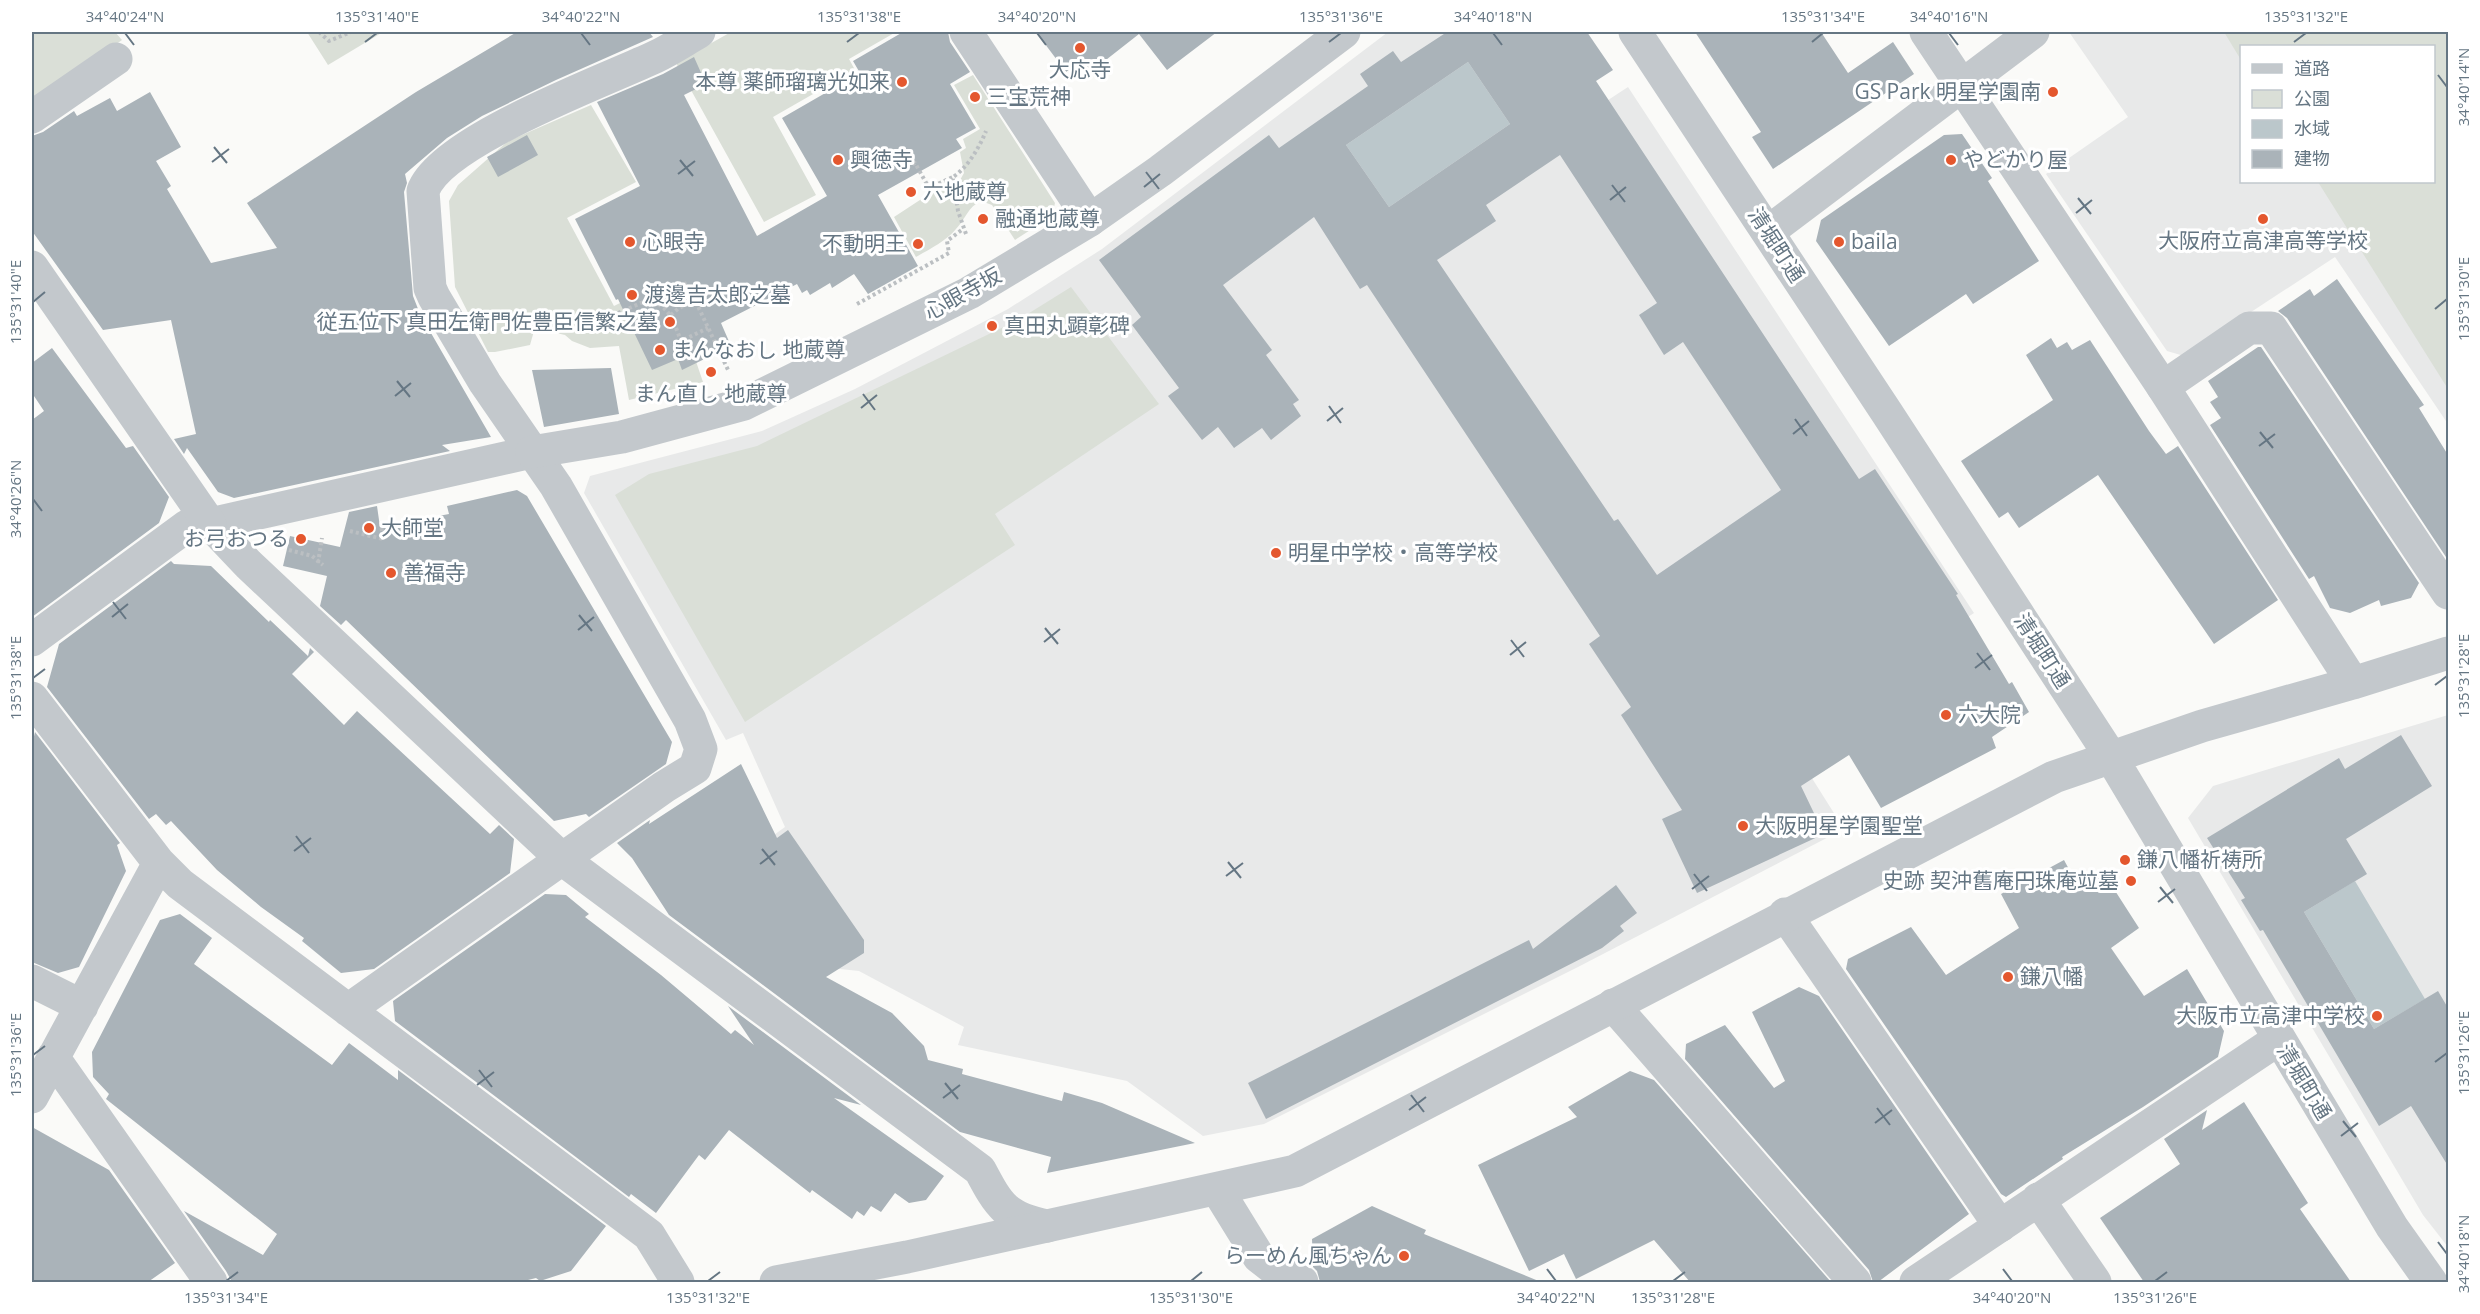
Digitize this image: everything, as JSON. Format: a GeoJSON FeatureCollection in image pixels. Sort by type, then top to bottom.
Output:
{"type":"FeatureCollection","features":[{"type":"Feature","properties":{"kind":"street"},"geometry":{"type":"LineString","coordinates":[[348,1010],[664,787],[695,768],[701,749],[690,720],[556,486],[485,383],[440,309],[430,288],[423,191],[425,184],[441,166],[486,134],[657,56],[699,32]]}},
{"type":"Feature","properties":{"kind":"street"},"geometry":{"type":"LineString","coordinates":[[966,32],[1089,220]]}},
{"type":"Feature","properties":{"kind":"street","name":"心眼寺坂"},"geometry":{"type":"LineString","coordinates":[[32,640],[187,526],[210,524],[532,452],[622,437],[744,404],[969,293],[1089,220],[1160,171],[1344,32]]}},
{"type":"Feature","properties":{"kind":"street","name":"清堀町通"},"geometry":{"type":"LineString","coordinates":[[1635,32],[2111,757],[2392,1227],[2432,1282]]}},
{"type":"Feature","properties":{"kind":"street"},"geometry":{"type":"LineString","coordinates":[[1926,32],[2163,387],[2354,683]]}},
{"type":"Feature","properties":{"kind":"street"},"geometry":{"type":"LineString","coordinates":[[1768,232],[2033,32]]}},
{"type":"Feature","properties":{"kind":"street"},"geometry":{"type":"LineString","coordinates":[[32,117],[116,59]]}},
{"type":"Feature","properties":{"kind":"street"},"geometry":{"type":"LineString","coordinates":[[32,267],[210,524],[248,564],[562,859],[980,1170],[996,1200],[1021,1221],[1047,1226]]}},
{"type":"Feature","properties":{"kind":"street"},"geometry":{"type":"LineString","coordinates":[[2163,387],[2249,328],[2271,328],[2448,593]]}},
{"type":"Feature","properties":{"kind":"street"},"geometry":{"type":"LineString","coordinates":[[776,1282],[911,1270],[1047,1226],[1217,1190],[1294,1171],[1785,914],[2054,777],[2202,726],[2354,683],[2448,653]]}},
{"type":"Feature","properties":{"kind":"street"},"geometry":{"type":"LineString","coordinates":[[32,698],[159,863],[193,895],[649,1235],[678,1282]]}},
{"type":"Feature","properties":{"kind":"street"},"geometry":{"type":"LineString","coordinates":[[32,1097],[159,863]]}},
{"type":"Feature","properties":{"kind":"street"},"geometry":{"type":"LineString","coordinates":[[1785,914],[2000,1226]]}},
{"type":"Feature","properties":{"kind":"street"},"geometry":{"type":"LineString","coordinates":[[32,981],[82,1006]]}},
{"type":"Feature","properties":{"kind":"street"},"geometry":{"type":"LineString","coordinates":[[1613,1005],[1855,1282]]}},
{"type":"Feature","properties":{"kind":"street"},"geometry":{"type":"LineString","coordinates":[[1916,1282],[2279,1039]]}},
{"type":"Feature","properties":{"kind":"street"},"geometry":{"type":"LineString","coordinates":[[53,1057],[211,1282]]}},
{"type":"Feature","properties":{"kind":"street"},"geometry":{"type":"LineString","coordinates":[[1217,1190],[1259,1257],[1277,1271],[1302,1282]]}},
{"type":"Feature","properties":{"kind":"street"},"geometry":{"type":"LineString","coordinates":[[2038,1199],[2095,1282]]}},
{"type":"Feature","properties":{"kind":"path"},"geometry":{"type":"LineString","coordinates":[[319,32],[329,41],[351,32]]}},
{"type":"Feature","properties":{"kind":"path"},"geometry":{"type":"LineString","coordinates":[[872,169],[893,157],[900,171],[915,163],[929,188],[961,171],[979,147],[986,132],[986,126]]}},
{"type":"Feature","properties":{"kind":"path"},"geometry":{"type":"LineString","coordinates":[[953,177],[958,211],[966,234]]}},
{"type":"Feature","properties":{"kind":"path"},"geometry":{"type":"LineString","coordinates":[[856,305],[932,265],[949,253],[947,241],[963,229]]}},
{"type":"Feature","properties":{"kind":"path"},"geometry":{"type":"LineString","coordinates":[[618,313],[687,283],[724,360]]}},
{"type":"Feature","properties":{"kind":"path"},"geometry":{"type":"LineString","coordinates":[[672,315],[679,308],[696,300]]}},
{"type":"Feature","properties":{"kind":"path"},"geometry":{"type":"LineString","coordinates":[[646,301],[653,301],[666,308],[672,315],[689,360]]}},
{"type":"Feature","properties":{"kind":"path"},"geometry":{"type":"LineString","coordinates":[[681,341],[709,328]]}},
{"type":"Feature","properties":{"kind":"path"},"geometry":{"type":"LineString","coordinates":[[344,530],[383,539],[381,516]]}},
{"type":"Feature","properties":{"kind":"path"},"geometry":{"type":"LineString","coordinates":[[287,549],[312,556],[320,564],[321,539],[327,532]]}},
{"type":"Feature","properties":{"kind":"shaded area","name":"明星中学校・高等学校"},"geometry":{"type":"Polygon","coordinates":[[[1388,32],[1510,32],[1573,123],[1628,87],[1974,613],[1786,737],[1844,829],[1578,967],[1264,1124],[1203,1136],[1127,1081],[958,1045],[964,1027],[859,971],[793,964],[753,850],[785,827],[743,733],[726,740],[584,493],[590,476],[762,431],[855,389],[1008,309],[1102,249],[1388,32]]]}},
{"type":"Feature","properties":{"kind":"shaded area","name":"大阪府立高津高等学校"},"geometry":{"type":"Polygon","coordinates":[[[2069,32],[2448,32],[2448,424],[2335,257],[2184,356],[2167,351],[2046,174],[2128,117],[2069,32]]]}},
{"type":"Feature","properties":{"kind":"shaded area","name":"大阪市立高津中学校"},"geometry":{"type":"Polygon","coordinates":[[[2448,715],[2448,1247],[2423,1215],[2188,818],[2213,786],[2448,715]]]}},
{"type":"Feature","properties":{"kind":"green space"},"geometry":{"type":"Polygon","coordinates":[[[32,32],[115,32],[122,40],[32,103],[32,32]]]}},
{"type":"Feature","properties":{"kind":"green space"},"geometry":{"type":"Polygon","coordinates":[[[307,32],[383,32],[328,65],[307,32]]]}},
{"type":"Feature","properties":{"kind":"green space"},"geometry":{"type":"Polygon","coordinates":[[[731,32],[896,32],[849,59],[855,70],[773,117],[816,195],[764,222],[676,63],[731,32]]]}},
{"type":"Feature","properties":{"kind":"green space"},"geometry":{"type":"Polygon","coordinates":[[[2224,32],[2448,32],[2448,389],[2319,183],[2435,183],[2435,45],[2240,45],[2240,58],[2224,32]]]}},
{"type":"Feature","properties":{"kind":"green space"},"geometry":{"type":"Polygon","coordinates":[[[973,75],[1055,203],[1052,216],[1015,240],[992,205],[981,201],[970,210],[948,237],[916,257],[894,217],[923,198],[960,180],[964,173],[960,152],[966,148],[963,139],[980,129],[954,85],[973,75]]]}},
{"type":"Feature","properties":{"kind":"green space"},"geometry":{"type":"Polygon","coordinates":[[[591,105],[636,182],[567,218],[614,306],[668,279],[703,382],[629,400],[619,346],[590,348],[572,341],[565,335],[543,330],[536,324],[530,345],[488,352],[455,287],[449,201],[458,185],[508,141],[591,105]]]}},
{"type":"Feature","properties":{"kind":"green space"},"geometry":{"type":"Polygon","coordinates":[[[1071,287],[1159,404],[995,514],[1015,545],[745,722],[615,495],[649,474],[757,446],[1018,320],[1071,287]]]}},
{"type":"Feature","properties":{"kind":"water"},"geometry":{"type":"Polygon","coordinates":[[[1468,62],[1510,124],[1389,207],[1346,145],[1468,62]]]}},
{"type":"Feature","properties":{"kind":"water"},"geometry":{"type":"Polygon","coordinates":[[[2355,881],[2425,999],[2374,1029],[2304,912],[2355,881]]]}},
{"type":"Feature","properties":{"kind":"building"},"geometry":{"type":"Polygon","coordinates":[[[517,32],[649,32],[653,37],[482,116],[447,138],[405,174],[407,183],[404,192],[413,296],[420,314],[491,437],[442,445],[450,451],[234,498],[218,492],[187,448],[184,454],[174,439],[196,434],[171,320],[103,330],[32,231],[32,136],[43,132],[74,111],[77,116],[110,98],[117,111],[150,92],[181,147],[156,161],[171,186],[167,189],[211,263],[277,248],[247,203],[416,92],[517,32]]]}},
{"type":"Feature","properties":{"kind":"building"},"geometry":{"type":"Polygon","coordinates":[[[903,32],[948,32],[950,42],[970,72],[950,84],[976,128],[956,139],[962,148],[878,195],[918,266],[868,294],[854,274],[832,288],[830,283],[810,295],[807,290],[802,293],[797,284],[721,323],[731,346],[682,370],[678,359],[652,370],[618,299],[616,300],[575,219],[640,186],[597,102],[663,74],[694,57],[706,84],[684,95],[757,236],[827,196],[782,118],[860,73],[853,61],[903,32]]]}},
{"type":"Feature","properties":{"kind":"building"},"geometry":{"type":"Polygon","coordinates":[[[1036,32],[1217,32],[1167,70],[1139,34],[1088,74],[1079,62],[1066,72],[1036,32]]]}},
{"type":"Feature","properties":{"kind":"building"},"geometry":{"type":"Polygon","coordinates":[[[1447,32],[1587,32],[1613,70],[1596,81],[1859,479],[1875,469],[1958,594],[1956,595],[2009,684],[2012,682],[2029,712],[1992,737],[1996,748],[1881,808],[1849,755],[1801,786],[1824,834],[1697,893],[1662,819],[1682,810],[1621,715],[1631,707],[1589,644],[1600,636],[1367,285],[1360,289],[1314,217],[1223,285],[1272,350],[1266,355],[1299,400],[1293,404],[1301,416],[1271,440],[1262,428],[1234,448],[1218,427],[1202,440],[1168,396],[1179,388],[1132,325],[1141,317],[1099,260],[1269,135],[1279,148],[1368,86],[1360,74],[1393,51],[1401,62],[1447,32]],[[1468,62],[1346,145],[1389,207],[1510,124],[1468,62]],[[1560,155],[1486,205],[1496,221],[1437,260],[1614,521],[1618,519],[1657,575],[1781,490],[1683,342],[1664,355],[1639,315],[1657,303],[1560,155]]]}},
{"type":"Feature","properties":{"kind":"building"},"geometry":{"type":"Polygon","coordinates":[[[1695,32],[1821,32],[1848,73],[1893,42],[1914,74],[1773,169],[1752,137],[1761,132],[1695,32]]]}},
{"type":"Feature","properties":{"kind":"building"},"geometry":{"type":"Polygon","coordinates":[[[1962,134],[1992,178],[1988,181],[2039,261],[1973,304],[1966,294],[1889,346],[1816,241],[1821,220],[1944,135],[1962,134]]]}},
{"type":"Feature","properties":{"kind":"building"},"geometry":{"type":"Polygon","coordinates":[[[527,135],[538,155],[498,177],[487,157],[527,135]]]}},
{"type":"Feature","properties":{"kind":"building"},"geometry":{"type":"Polygon","coordinates":[[[2337,279],[2424,405],[2419,408],[2448,455],[2448,560],[2287,318],[2278,311],[2310,289],[2314,296],[2337,279]]]}},
{"type":"Feature","properties":{"kind":"building"},"geometry":{"type":"Polygon","coordinates":[[[2051,338],[2057,348],[2067,342],[2072,350],[2090,340],[2166,454],[2178,446],[2278,600],[2214,644],[2098,475],[2019,528],[2008,512],[1999,518],[1961,461],[2053,400],[2026,355],[2051,338]]]}},
{"type":"Feature","properties":{"kind":"building"},"geometry":{"type":"Polygon","coordinates":[[[2261,347],[2419,583],[2411,598],[2381,606],[2379,600],[2350,613],[2330,608],[2314,576],[2309,579],[2210,425],[2221,418],[2210,402],[2218,397],[2208,381],[2261,347]]]}},
{"type":"Feature","properties":{"kind":"building"},"geometry":{"type":"Polygon","coordinates":[[[52,348],[126,448],[133,446],[169,497],[159,523],[32,617],[32,420],[44,411],[32,393],[32,363],[52,348]]]}},
{"type":"Feature","properties":{"kind":"building"},"geometry":{"type":"Polygon","coordinates":[[[611,368],[619,414],[544,427],[532,370],[611,368]]]}},
{"type":"Feature","properties":{"kind":"building"},"geometry":{"type":"Polygon","coordinates":[[[517,490],[527,496],[672,742],[666,764],[589,817],[586,814],[554,821],[346,620],[341,625],[320,606],[327,576],[283,566],[290,536],[340,547],[349,512],[377,506],[380,527],[449,514],[447,506],[517,490]]]}},
{"type":"Feature","properties":{"kind":"building"},"geometry":{"type":"Polygon","coordinates":[[[171,561],[174,564],[211,566],[308,656],[310,648],[314,652],[292,674],[344,725],[357,711],[490,834],[499,825],[514,839],[510,873],[374,969],[341,973],[302,941],[304,938],[261,907],[217,870],[171,821],[166,825],[156,814],[149,819],[47,687],[59,644],[171,561]]]}},
{"type":"Feature","properties":{"kind":"building"},"geometry":{"type":"Polygon","coordinates":[[[35,732],[120,843],[117,845],[126,871],[79,967],[58,973],[32,962],[32,745],[35,732]]]}},
{"type":"Feature","properties":{"kind":"building"},"geometry":{"type":"Polygon","coordinates":[[[2401,735],[2432,786],[2346,839],[2367,874],[2304,912],[2374,1029],[2438,991],[2448,1008],[2448,1166],[2411,1106],[2379,1126],[2263,930],[2260,931],[2241,900],[2245,898],[2207,838],[2339,758],[2345,769],[2401,735]]]}},
{"type":"Feature","properties":{"kind":"building"},"geometry":{"type":"Polygon","coordinates":[[[741,764],[777,838],[788,830],[864,940],[864,953],[826,977],[892,1013],[924,1046],[928,1060],[963,1069],[962,1074],[1062,1101],[1064,1092],[1102,1103],[1195,1143],[1047,1173],[1051,1157],[960,1132],[669,915],[632,858],[617,843],[741,764]]]}},
{"type":"Feature","properties":{"kind":"building"},"geometry":{"type":"Polygon","coordinates":[[[2064,860],[2078,886],[2103,872],[2139,928],[2111,948],[2144,996],[2187,969],[2224,1031],[2218,1057],[2062,1157],[2063,1159],[2006,1197],[2001,1194],[1846,969],[1848,959],[1911,927],[1946,975],[2019,928],[2001,894],[2064,860]]]}},
{"type":"Feature","properties":{"kind":"building"},"geometry":{"type":"Polygon","coordinates":[[[1616,885],[1637,913],[1620,926],[1624,931],[1602,948],[1266,1119],[1248,1083],[1529,940],[1533,949],[1616,885]]]}},
{"type":"Feature","properties":{"kind":"building"},"geometry":{"type":"Polygon","coordinates":[[[545,894],[566,895],[589,914],[585,917],[661,975],[731,1034],[735,1030],[754,1045],[728,1006],[861,1105],[834,1098],[944,1176],[926,1200],[909,1203],[895,1193],[881,1212],[871,1206],[864,1216],[857,1211],[852,1219],[812,1190],[810,1193],[729,1130],[705,1160],[699,1155],[656,1213],[631,1194],[629,1197],[395,1021],[393,1001],[545,894]]]}},
{"type":"Feature","properties":{"kind":"building"},"geometry":{"type":"Polygon","coordinates":[[[180,914],[212,938],[194,964],[332,1065],[349,1043],[398,1080],[398,1070],[606,1226],[571,1271],[540,1281],[536,1278],[520,1282],[232,1282],[184,1211],[263,1255],[277,1234],[106,1099],[109,1094],[93,1077],[92,1052],[160,920],[180,914]]]}},
{"type":"Feature","properties":{"kind":"building"},"geometry":{"type":"Polygon","coordinates":[[[1799,987],[1819,996],[1969,1214],[1878,1282],[1873,1282],[1869,1270],[1685,1059],[1686,1044],[1725,1025],[1774,1088],[1785,1081],[1752,1012],[1799,987]]]}},
{"type":"Feature","properties":{"kind":"building"},"geometry":{"type":"Polygon","coordinates":[[[1630,1071],[1654,1080],[1831,1282],[1690,1282],[1654,1240],[1576,1279],[1564,1254],[1529,1271],[1478,1165],[1577,1117],[1568,1107],[1630,1071]]]}},
{"type":"Feature","properties":{"kind":"building"},"geometry":{"type":"Polygon","coordinates":[[[2244,1102],[2308,1203],[2300,1209],[2351,1282],[2144,1282],[2100,1218],[2180,1164],[2164,1139],[2207,1110],[2202,1130],[2244,1102]]]}},
{"type":"Feature","properties":{"kind":"building"},"geometry":{"type":"Polygon","coordinates":[[[32,1127],[109,1170],[175,1263],[148,1282],[32,1282],[32,1127]]]}},
{"type":"Feature","properties":{"kind":"building"},"geometry":{"type":"Polygon","coordinates":[[[1372,1206],[1426,1230],[1424,1234],[1541,1282],[1320,1282],[1317,1271],[1313,1267],[1312,1239],[1372,1206]]]}},
{"type":"Feature","properties":{"kind":"place","name":"大応寺"},"geometry":{"type":"Point","coordinates":[1080,48]}},
{"type":"Feature","properties":{"kind":"place","name":"本尊 薬師瑠璃光如来"},"geometry":{"type":"Point","coordinates":[902,82]}},
{"type":"Feature","properties":{"kind":"place","name":"GS Park 明星学園南"},"geometry":{"type":"Point","coordinates":[2053,92]}},
{"type":"Feature","properties":{"kind":"place","name":"三宝荒神"},"geometry":{"type":"Point","coordinates":[975,97]}},
{"type":"Feature","properties":{"kind":"place","name":"興徳寺"},"geometry":{"type":"Point","coordinates":[838,160]}},
{"type":"Feature","properties":{"kind":"place","name":"やどかり屋"},"geometry":{"type":"Point","coordinates":[1951,160]}},
{"type":"Feature","properties":{"kind":"place","name":"六地蔵尊"},"geometry":{"type":"Point","coordinates":[911,192]}},
{"type":"Feature","properties":{"kind":"place","name":"融通地蔵尊"},"geometry":{"type":"Point","coordinates":[983,219]}},
{"type":"Feature","properties":{"kind":"place","name":"大阪府立高津高等学校"},"geometry":{"type":"Point","coordinates":[2263,219]}},
{"type":"Feature","properties":{"kind":"place","name":"心眼寺"},"geometry":{"type":"Point","coordinates":[630,242]}},
{"type":"Feature","properties":{"kind":"place","name":"baila"},"geometry":{"type":"Point","coordinates":[1839,242]}},
{"type":"Feature","properties":{"kind":"place","name":"不動明王"},"geometry":{"type":"Point","coordinates":[918,244]}},
{"type":"Feature","properties":{"kind":"place","name":"渡邊吉太郎之墓"},"geometry":{"type":"Point","coordinates":[632,295]}},
{"type":"Feature","properties":{"kind":"place","name":"従五位下 真田左衛門佐豊臣信繁之墓"},"geometry":{"type":"Point","coordinates":[670,322]}},
{"type":"Feature","properties":{"kind":"place","name":"真田丸顕彰碑"},"geometry":{"type":"Point","coordinates":[992,326]}},
{"type":"Feature","properties":{"kind":"place","name":"まんなおし 地蔵尊"},"geometry":{"type":"Point","coordinates":[660,350]}},
{"type":"Feature","properties":{"kind":"place","name":"まん直し 地蔵尊"},"geometry":{"type":"Point","coordinates":[711,372]}},
{"type":"Feature","properties":{"kind":"place","name":"大師堂"},"geometry":{"type":"Point","coordinates":[369,528]}},
{"type":"Feature","properties":{"kind":"place","name":"お弓おつる"},"geometry":{"type":"Point","coordinates":[301,539]}},
{"type":"Feature","properties":{"kind":"place","name":"明星中学校・高等学校"},"geometry":{"type":"Point","coordinates":[1276,553]}},
{"type":"Feature","properties":{"kind":"place","name":"善福寺"},"geometry":{"type":"Point","coordinates":[391,573]}},
{"type":"Feature","properties":{"kind":"place","name":"六大院"},"geometry":{"type":"Point","coordinates":[1946,715]}},
{"type":"Feature","properties":{"kind":"place","name":"大阪明星学園聖堂"},"geometry":{"type":"Point","coordinates":[1743,826]}},
{"type":"Feature","properties":{"kind":"place","name":"鎌八幡祈祷所"},"geometry":{"type":"Point","coordinates":[2125,860]}},
{"type":"Feature","properties":{"kind":"place","name":"史跡 契沖舊庵円珠庵竝墓"},"geometry":{"type":"Point","coordinates":[2131,881]}},
{"type":"Feature","properties":{"kind":"place","name":"鎌八幡"},"geometry":{"type":"Point","coordinates":[2008,977]}},
{"type":"Feature","properties":{"kind":"place","name":"大阪市立高津中学校"},"geometry":{"type":"Point","coordinates":[2377,1016]}},
{"type":"Feature","properties":{"kind":"place","name":"らーめん風ちゃん"},"geometry":{"type":"Point","coordinates":[1404,1256]}}]}
